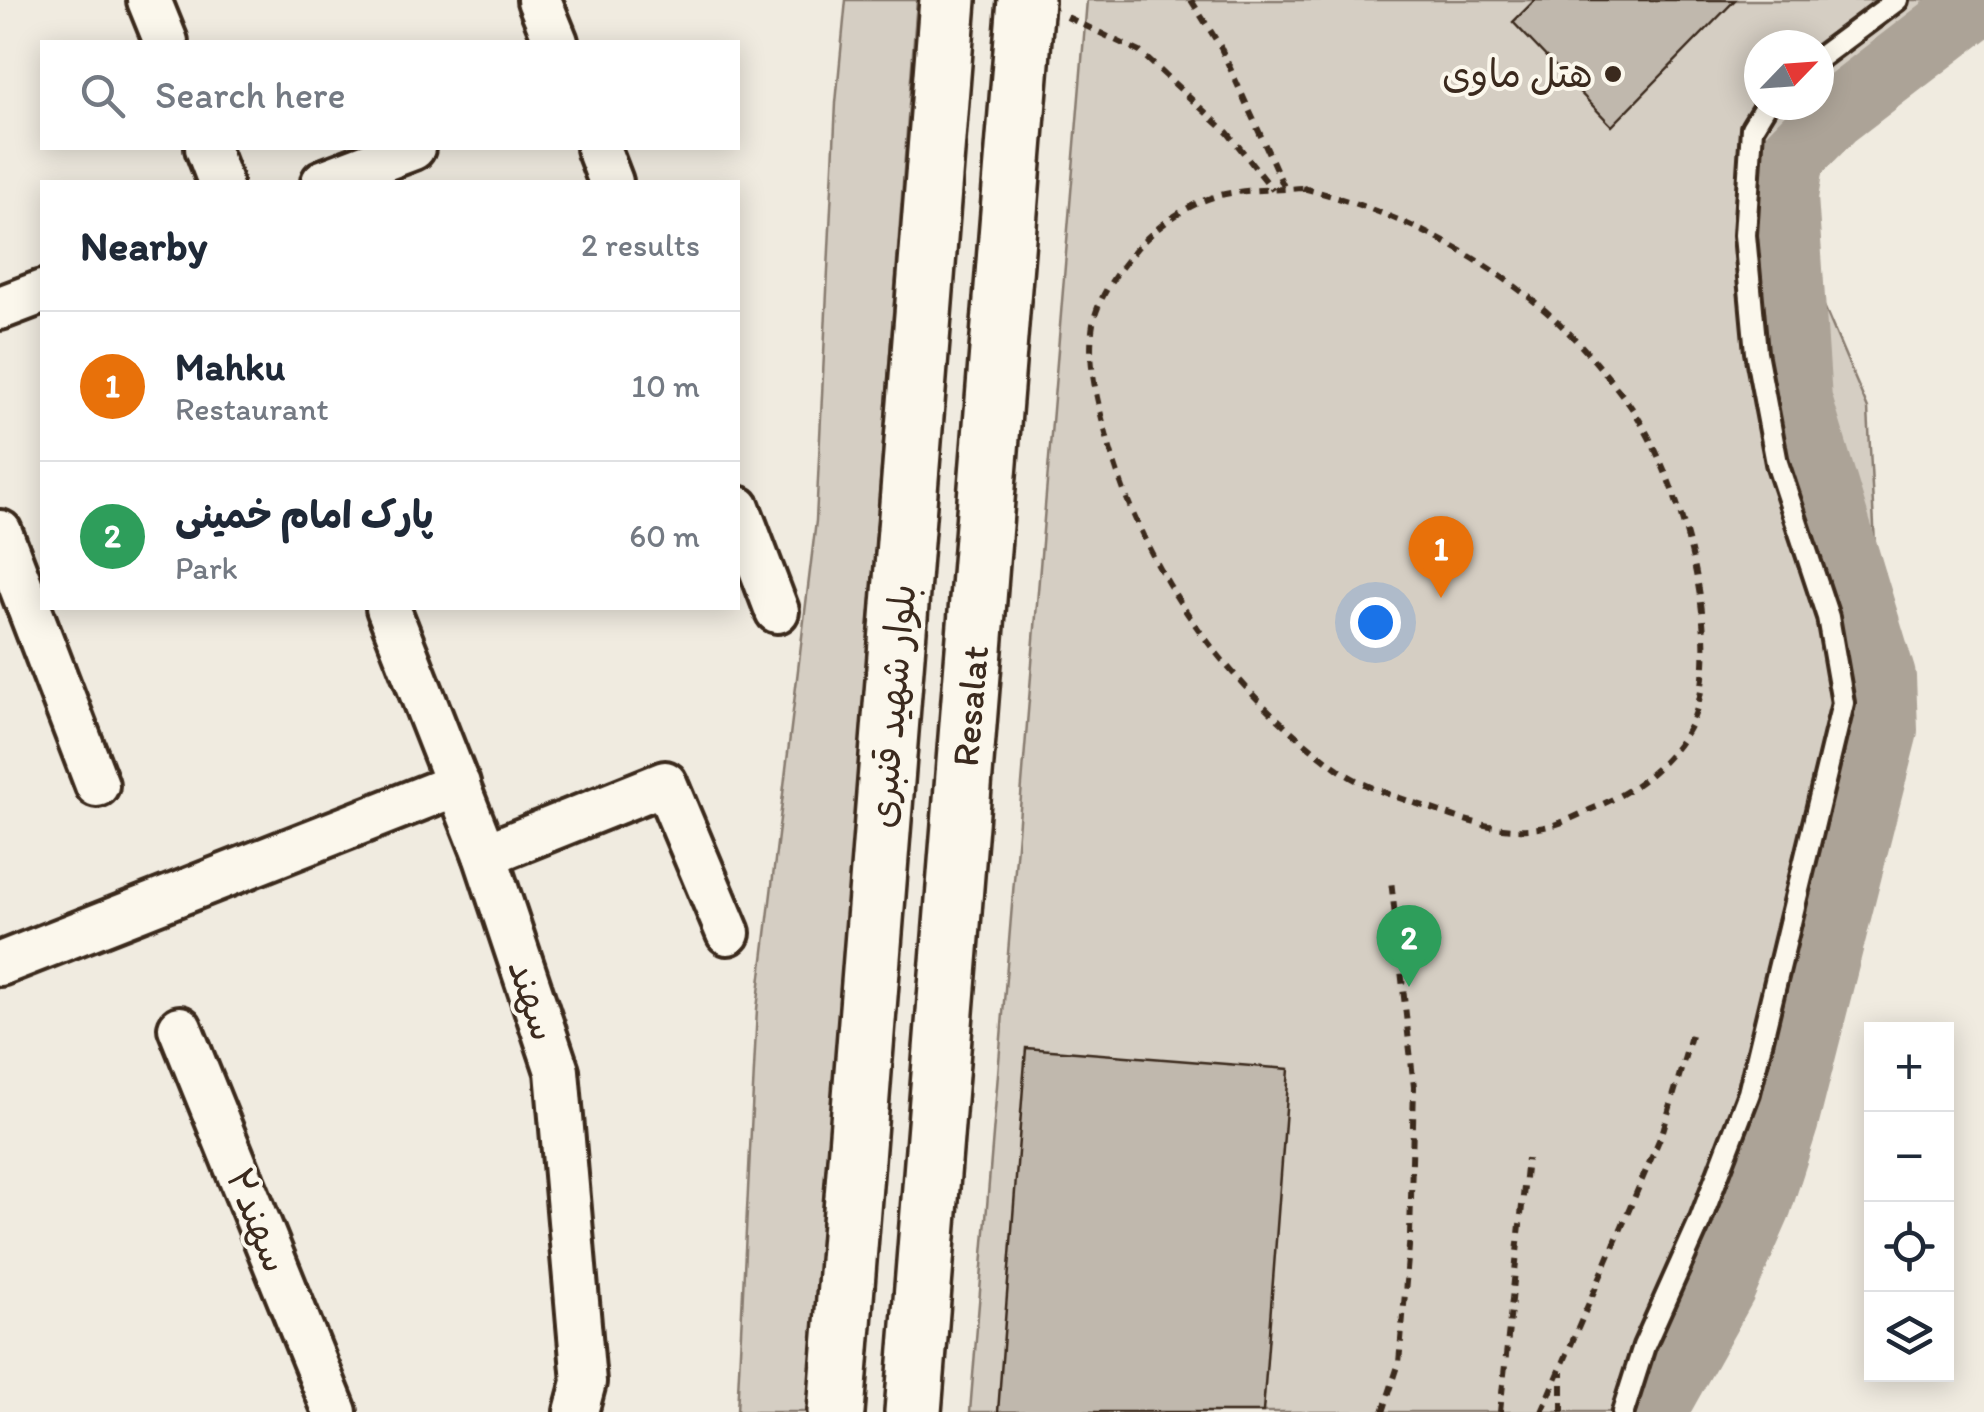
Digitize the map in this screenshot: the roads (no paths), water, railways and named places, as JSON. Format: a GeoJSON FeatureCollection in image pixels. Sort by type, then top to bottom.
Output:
{"type":"FeatureCollection","features":[{"type":"Feature","properties":{"kind":"highway","name":"بلوار شهید قنبری"},"geometry":{"type":"LineString","coordinates":[[836,1412],[948,0]]}},
{"type":"Feature","properties":{"kind":"highway","name":"Resalat"},"geometry":{"type":"LineString","coordinates":[[913,1412],[1044,7]]}},
{"type":"Feature","properties":{"kind":"highway"},"geometry":{"type":"LineString","coordinates":[[843,1327],[920,1334]]}},
{"type":"Feature","properties":{"kind":"street"},"geometry":{"type":"LineString","coordinates":[[150,0],[165,40]]}},
{"type":"Feature","properties":{"kind":"street"},"geometry":{"type":"LineString","coordinates":[[539,0],[555,40]]}},
{"type":"Feature","properties":{"kind":"street"},"geometry":{"type":"LineString","coordinates":[[208,150],[219,180]]}},
{"type":"Feature","properties":{"kind":"street"},"geometry":{"type":"LineString","coordinates":[[328,180],[407,150]]}},
{"type":"Feature","properties":{"kind":"street"},"geometry":{"type":"LineString","coordinates":[[599,150],[611,180]]}},
{"type":"Feature","properties":{"kind":"street"},"geometry":{"type":"LineString","coordinates":[[0,308],[40,293]]}},
{"type":"Feature","properties":{"kind":"street"},"geometry":{"type":"LineString","coordinates":[[740,513],[778,611]]}},
{"type":"Feature","properties":{"kind":"street"},"geometry":{"type":"LineString","coordinates":[[0,532],[98,785]]}},
{"type":"Feature","properties":{"kind":"street","name":"سهند"},"geometry":{"type":"LineString","coordinates":[[389,610],[485,855],[557,1071],[584,1382],[576,1412]]}},
{"type":"Feature","properties":{"kind":"street"},"geometry":{"type":"LineString","coordinates":[[485,855],[665,783],[728,933]]}},
{"type":"Feature","properties":{"kind":"street"},"geometry":{"type":"LineString","coordinates":[[0,964],[458,784]]}},
{"type":"Feature","properties":{"kind":"street","name":"سهند۲"},"geometry":{"type":"LineString","coordinates":[[180,1028],[336,1412]]}},
{"type":"Feature","properties":{"kind":"lane"},"geometry":{"type":"LineString","coordinates":[[1834,47],[1897,0]]}},
{"type":"Feature","properties":{"kind":"lane"},"geometry":{"type":"LineString","coordinates":[[1623,1412],[1644,1346],[1700,1220],[1749,1093],[1843,703],[1828,617],[1777,463],[1756,352],[1745,235],[1752,128],[1757,120]]}},
{"type":"Feature","properties":{"kind":"waterway"},"geometry":{"type":"LineString","coordinates":[[1652,1412],[1722,1287],[1757,1207],[1785,1120],[1884,730],[1882,677],[1798,400],[1784,197],[1790,158],[1832,115],[1982,0]]}},
{"type":"Feature","properties":{"kind":"place","name":"هتل ماوی"},"geometry":{"type":"Point","coordinates":[1613,74]}},
{"type":"Feature","properties":{"kind":"place","name":"Mahku"},"geometry":{"type":"Point","coordinates":[1441,598]}},
{"type":"Feature","properties":{"kind":"place","name":"پارک امام خمینی"},"geometry":{"type":"Point","coordinates":[1409,987]}}]}
